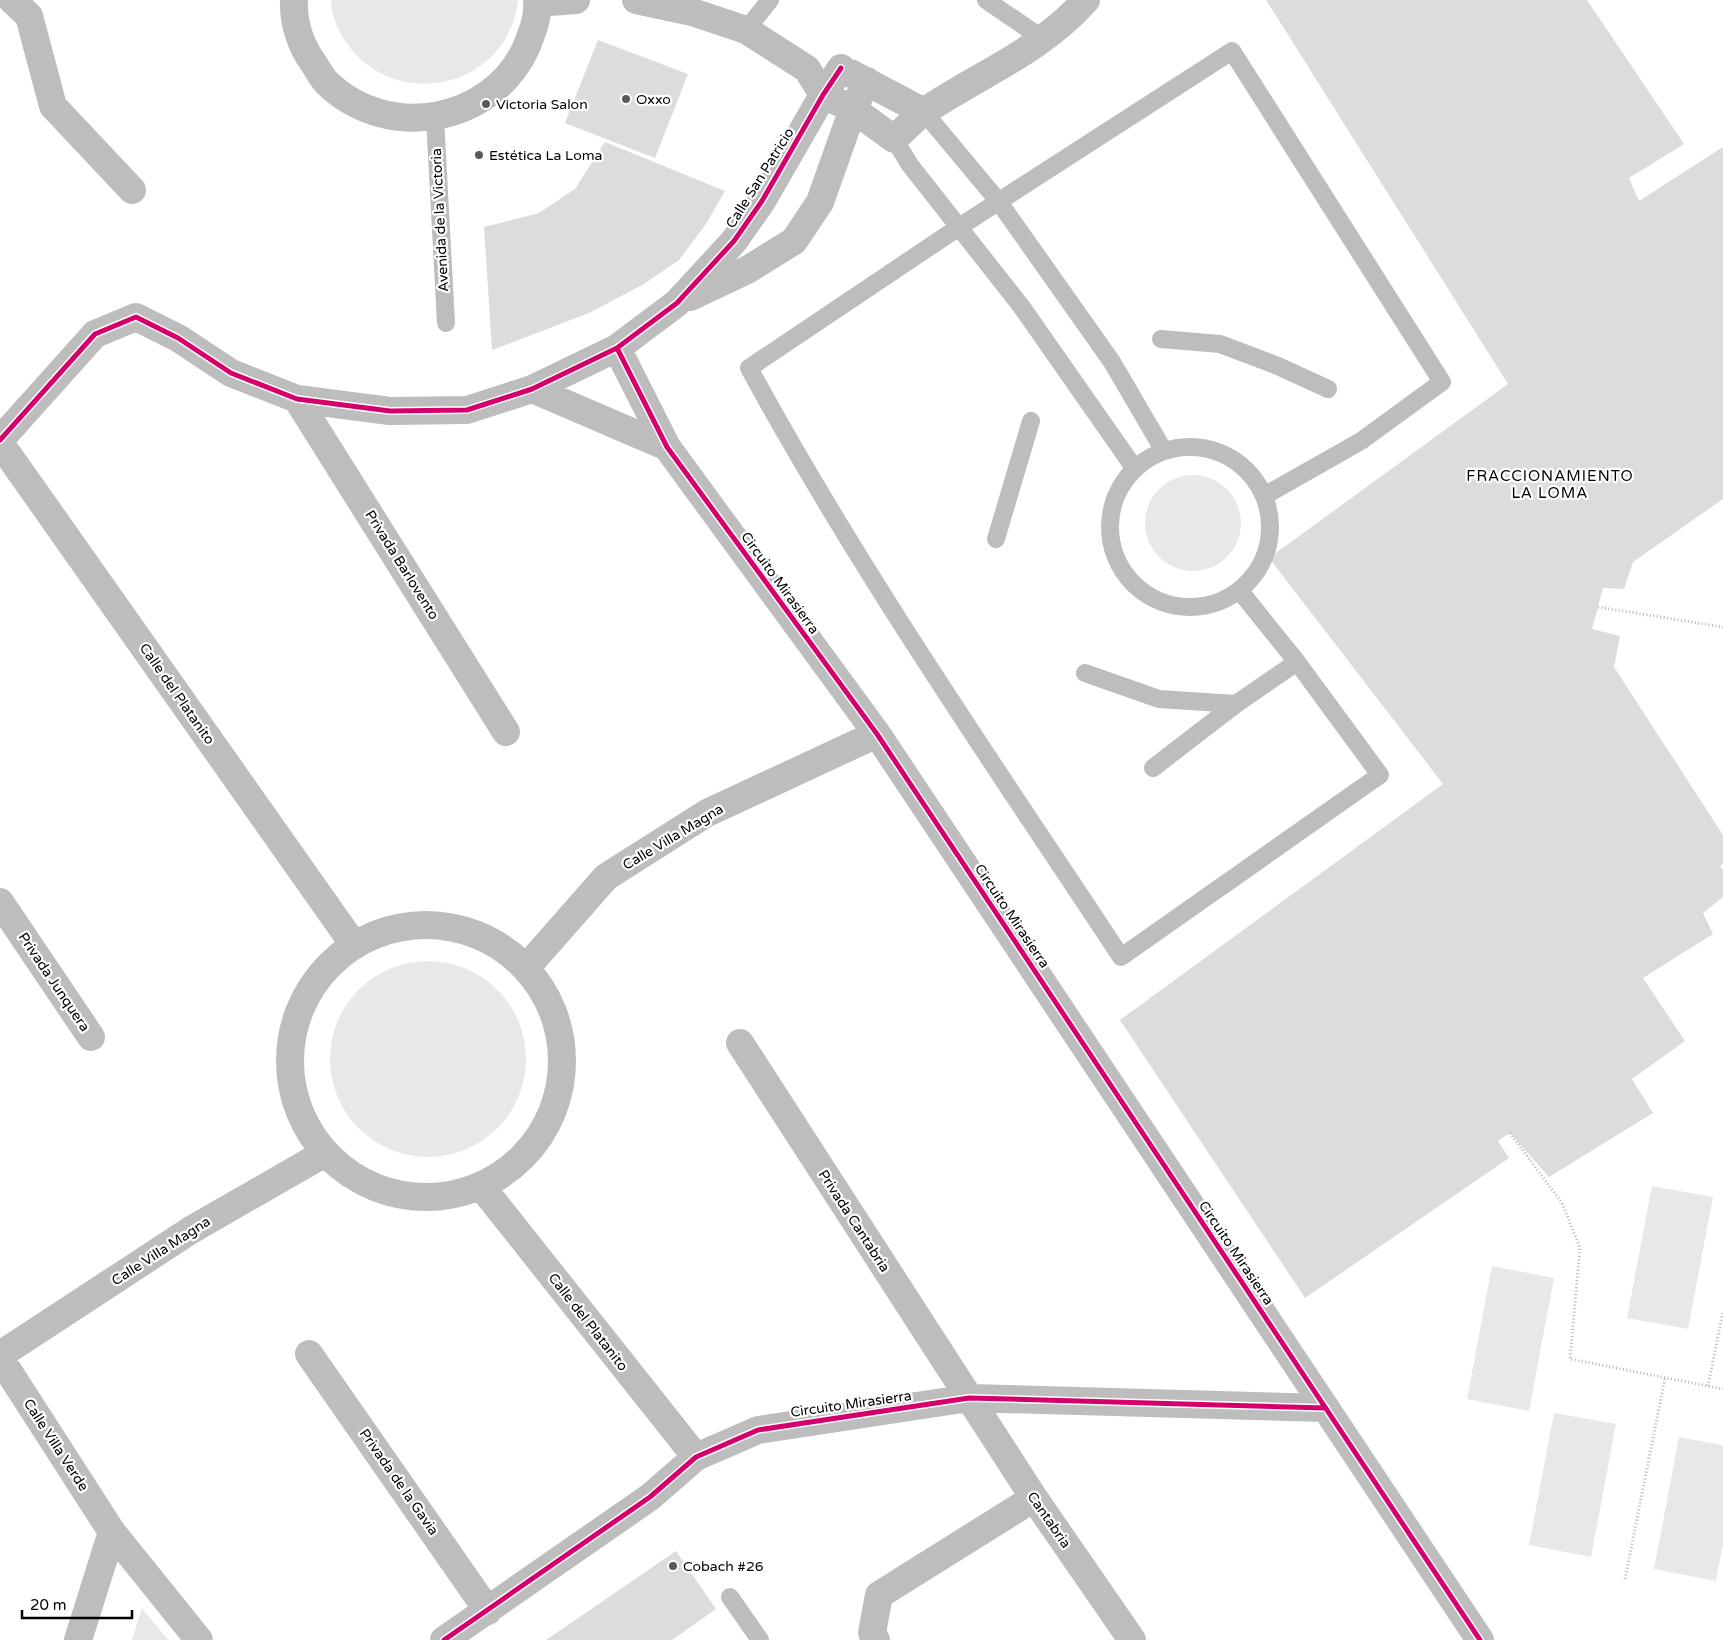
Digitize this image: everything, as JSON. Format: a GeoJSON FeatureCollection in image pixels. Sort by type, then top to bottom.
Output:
{"type":"FeatureCollection","features":[{"type":"Feature","properties":{"kind":"street"},"geometry":{"type":"LineString","coordinates":[[12,0],[29,16],[53,106],[132,190]]}},
{"type":"Feature","properties":{"kind":"street"},"geometry":{"type":"LineString","coordinates":[[294,0],[293,13],[305,51],[327,82],[358,106],[396,118],[435,118],[468,108],[497,88],[519,62],[533,31],[537,2],[576,0]]}},
{"type":"Feature","properties":{"kind":"street"},"geometry":{"type":"LineString","coordinates":[[636,0],[692,12],[746,30],[807,69],[823,95],[853,109],[894,139],[924,112],[1012,62],[1066,22],[1086,0]]}},
{"type":"Feature","properties":{"kind":"street"},"geometry":{"type":"LineString","coordinates":[[807,69],[841,68],[924,112]]}},
{"type":"Feature","properties":{"kind":"street","name":"Calle San Patricio"},"geometry":{"type":"LineString","coordinates":[[617,348],[677,302],[734,241],[757,209],[823,95],[841,68]]}},
{"type":"Feature","properties":{"kind":"street","name":"Calle San Patricio"},"geometry":{"type":"LineString","coordinates":[[677,302],[747,270],[794,241],[820,202],[853,109],[867,81]]}},
{"type":"Feature","properties":{"kind":"street"},"geometry":{"type":"LineString","coordinates":[[0,442],[95,334],[136,317],[178,338],[231,374],[297,399],[390,411],[467,410],[532,389],[617,348]]}},
{"type":"Feature","properties":{"kind":"street","name":"Circuito Mirasierra"},"geometry":{"type":"LineString","coordinates":[[617,348],[667,448],[877,734],[1480,1640]]}},
{"type":"Feature","properties":{"kind":"street"},"geometry":{"type":"LineString","coordinates":[[532,389],[667,448]]}},
{"type":"Feature","properties":{"kind":"street","name":"Privada Barlovento"},"geometry":{"type":"LineString","coordinates":[[297,399],[506,732]]}},
{"type":"Feature","properties":{"kind":"street","name":"Calle del Platanito"},"geometry":{"type":"LineString","coordinates":[[0,442],[354,945]]}},
{"type":"Feature","properties":{"kind":"street","name":"Calle Villa Magna"},"geometry":{"type":"LineString","coordinates":[[526,968],[606,877],[707,813],[877,734]]}},
{"type":"Feature","properties":{"kind":"street","name":"Privada Junquera"},"geometry":{"type":"LineString","coordinates":[[0,902],[90,1037]]}},
{"type":"Feature","properties":{"kind":"street"},"geometry":{"type":"LineString","coordinates":[[444,926],[489,940],[526,968],[551,1004],[563,1046],[561,1090],[545,1130],[516,1164],[481,1186],[440,1197],[398,1194],[358,1179],[325,1153],[303,1120],[291,1082],[290,1042],[302,1004],[324,971],[354,945],[398,928],[444,926]]}},
{"type":"Feature","properties":{"kind":"street","name":"Privada Cantabria"},"geometry":{"type":"LineString","coordinates":[[740,1043],[969,1398]]}},
{"type":"Feature","properties":{"kind":"street","name":"Calle Villa Magna"},"geometry":{"type":"LineString","coordinates":[[0,1357],[191,1230],[325,1153]]}},
{"type":"Feature","properties":{"kind":"street","name":"Calle del Platanito"},"geometry":{"type":"LineString","coordinates":[[481,1186],[696,1457]]}},
{"type":"Feature","properties":{"kind":"street","name":"Privada de la Gavia"},"geometry":{"type":"LineString","coordinates":[[309,1354],[488,1611]]}},
{"type":"Feature","properties":{"kind":"street","name":"Calle Villa Verde"},"geometry":{"type":"LineString","coordinates":[[0,1357],[112,1532]]}},
{"type":"Feature","properties":{"kind":"street","name":"Circuito Mirasierra"},"geometry":{"type":"LineString","coordinates":[[444,1640],[650,1497],[696,1457],[758,1430],[969,1398],[1326,1408]]}},
{"type":"Feature","properties":{"kind":"street","name":"Cantabria"},"geometry":{"type":"LineString","coordinates":[[969,1398],[1034,1498],[1132,1640]]}},
{"type":"Feature","properties":{"kind":"street"},"geometry":{"type":"LineString","coordinates":[[876,1640],[872,1633],[878,1595],[1034,1498]]}},
{"type":"Feature","properties":{"kind":"street"},"geometry":{"type":"LineString","coordinates":[[78,1640],[112,1532]]}},
{"type":"Feature","properties":{"kind":"street"},"geometry":{"type":"LineString","coordinates":[[112,1532],[199,1640]]}},
{"type":"Feature","properties":{"kind":"lane"},"geometry":{"type":"LineString","coordinates":[[746,30],[770,0]]}},
{"type":"Feature","properties":{"kind":"lane"},"geometry":{"type":"LineString","coordinates":[[986,0],[1043,39]]}},
{"type":"Feature","properties":{"kind":"lane"},"geometry":{"type":"LineString","coordinates":[[1239,590],[1297,662],[1380,775],[1121,958],[847,539],[801,463],[749,368],[960,227],[1232,51],[1442,382],[1361,441],[1264,496]]}},
{"type":"Feature","properties":{"kind":"lane"},"geometry":{"type":"LineString","coordinates":[[924,112],[999,202],[1112,362],[1164,450]]}},
{"type":"Feature","properties":{"kind":"lane","name":"Avenida de la Victoria"},"geometry":{"type":"LineString","coordinates":[[435,118],[446,323]]}},
{"type":"Feature","properties":{"kind":"lane"},"geometry":{"type":"LineString","coordinates":[[894,139],[910,165],[1021,306],[1135,469]]}},
{"type":"Feature","properties":{"kind":"lane"},"geometry":{"type":"LineString","coordinates":[[1161,339],[1220,344],[1278,366],[1328,389]]}},
{"type":"Feature","properties":{"kind":"lane"},"geometry":{"type":"LineString","coordinates":[[996,539],[1031,420]]}},
{"type":"Feature","properties":{"kind":"lane"},"geometry":{"type":"LineString","coordinates":[[1188,446],[1212,449],[1234,460],[1246,470],[1264,496],[1269,517],[1269,538],[1264,558],[1254,575],[1239,590],[1216,602],[1192,606],[1167,603],[1144,592],[1125,575],[1113,553],[1109,528],[1113,502],[1124,480],[1135,469],[1164,450],[1188,446]]}},
{"type":"Feature","properties":{"kind":"lane"},"geometry":{"type":"LineString","coordinates":[[1153,768],[1236,704],[1297,662]]}},
{"type":"Feature","properties":{"kind":"lane"},"geometry":{"type":"LineString","coordinates":[[1085,673],[1159,699],[1236,704]]}},
{"type":"Feature","properties":{"kind":"lane"},"geometry":{"type":"LineString","coordinates":[[730,1596],[760,1640]]}},
{"type":"Feature","properties":{"kind":"path"},"geometry":{"type":"LineString","coordinates":[[1598,607],[1723,627]]}},
{"type":"Feature","properties":{"kind":"path"},"geometry":{"type":"LineString","coordinates":[[1510,1133],[1562,1203],[1580,1248],[1570,1359],[1723,1389]]}},
{"type":"Feature","properties":{"kind":"path"},"geometry":{"type":"LineString","coordinates":[[1708,1386],[1723,1311]]}},
{"type":"Feature","properties":{"kind":"path"},"geometry":{"type":"LineString","coordinates":[[1625,1579],[1665,1378]]}},
{"type":"Feature","properties":{"kind":"shaded area"},"geometry":{"type":"Polygon","coordinates":[[[331,0],[518,0],[510,29],[496,52],[475,69],[451,80],[425,84],[398,80],[373,69],[351,49],[343,38],[334,20],[331,0]]]}},
{"type":"Feature","properties":{"kind":"shaded area"},"geometry":{"type":"Polygon","coordinates":[[[1193,475],[1211,478],[1227,489],[1238,505],[1241,523],[1238,541],[1227,557],[1211,568],[1193,571],[1175,568],[1159,557],[1148,541],[1145,523],[1148,505],[1159,489],[1175,478],[1193,475]]]}},
{"type":"Feature","properties":{"kind":"shaded area"},"geometry":{"type":"Polygon","coordinates":[[[418,961],[438,961],[474,972],[483,977],[504,997],[519,1021],[526,1049],[526,1069],[519,1097],[510,1114],[490,1135],[466,1150],[438,1157],[418,1157],[390,1150],[373,1141],[346,1114],[334,1087],[330,1069],[330,1049],[337,1021],[346,1004],[373,977],[400,965],[418,961]]]}},
{"type":"Feature","properties":{"kind":"shaded area"},"geometry":{"type":"Polygon","coordinates":[[[1652,1186],[1713,1197],[1688,1329],[1627,1318],[1652,1186]]]}},
{"type":"Feature","properties":{"kind":"shaded area"},"geometry":{"type":"Polygon","coordinates":[[[1492,1266],[1554,1278],[1529,1411],[1467,1399],[1492,1266]]]}},
{"type":"Feature","properties":{"kind":"shaded area"},"geometry":{"type":"Polygon","coordinates":[[[1554,1413],[1616,1424],[1591,1557],[1529,1545],[1554,1413]]]}},
{"type":"Feature","properties":{"kind":"shaded area"},"geometry":{"type":"Polygon","coordinates":[[[1679,1437],[1723,1445],[1723,1544],[1716,1581],[1654,1569],[1679,1437]]]}},
{"type":"Feature","properties":{"kind":"shaded area"},"geometry":{"type":"Polygon","coordinates":[[[142,1608],[168,1640],[132,1640],[142,1608]]]}},
{"type":"Feature","properties":{"kind":"building"},"geometry":{"type":"Polygon","coordinates":[[[1266,0],[1587,0],[1684,144],[1629,178],[1639,201],[1723,147],[1723,499],[1633,562],[1624,589],[1603,588],[1592,629],[1620,636],[1614,667],[1723,835],[1723,864],[1720,866],[1723,870],[1723,897],[1703,913],[1713,934],[1643,978],[1685,1041],[1632,1079],[1653,1113],[1549,1177],[1510,1133],[1498,1141],[1509,1158],[1305,1298],[1120,1020],[1443,784],[1269,558],[1508,384],[1266,0]]]}},
{"type":"Feature","properties":{"kind":"building","name":"Oxxo"},"geometry":{"type":"Polygon","coordinates":[[[598,40],[688,74],[655,158],[565,123],[598,40]]]}},
{"type":"Feature","properties":{"kind":"building"},"geometry":{"type":"Polygon","coordinates":[[[605,142],[725,191],[706,224],[679,260],[644,284],[589,313],[492,350],[484,227],[539,213],[575,189],[605,142]]]}},
{"type":"Feature","properties":{"kind":"building"},"geometry":{"type":"Polygon","coordinates":[[[676,1551],[716,1609],[672,1640],[546,1640],[676,1551]]]}},
{"type":"Feature","properties":{"kind":"cycle path"},"geometry":{"type":"LineString","coordinates":[[0,440],[95,334],[136,317],[178,338],[231,373],[297,399],[390,411],[467,410],[532,389],[617,348],[677,303],[734,241],[762,201],[823,95],[841,68]]}},
{"type":"Feature","properties":{"kind":"cycle path"},"geometry":{"type":"LineString","coordinates":[[617,348],[667,447],[877,734],[1480,1640]]}},
{"type":"Feature","properties":{"kind":"cycle path"},"geometry":{"type":"LineString","coordinates":[[444,1640],[650,1497],[696,1457],[758,1430],[969,1398],[1326,1408]]}},
{"type":"Feature","properties":{"kind":"place","name":"Oxxo"},"geometry":{"type":"Point","coordinates":[626,99]}},
{"type":"Feature","properties":{"kind":"place","name":"Victoria Salon"},"geometry":{"type":"Point","coordinates":[486,104]}},
{"type":"Feature","properties":{"kind":"place","name":"Estética La Loma"},"geometry":{"type":"Point","coordinates":[479,155]}},
{"type":"Feature","properties":{"kind":"place","name":"Cobach #26"},"geometry":{"type":"Point","coordinates":[673,1566]}},
{"type":"Feature","properties":{"kind":"district","name":"FRACCIONAMIENTO LA LOMA"},"geometry":{"type":"Point","coordinates":[1550,484]}}]}
